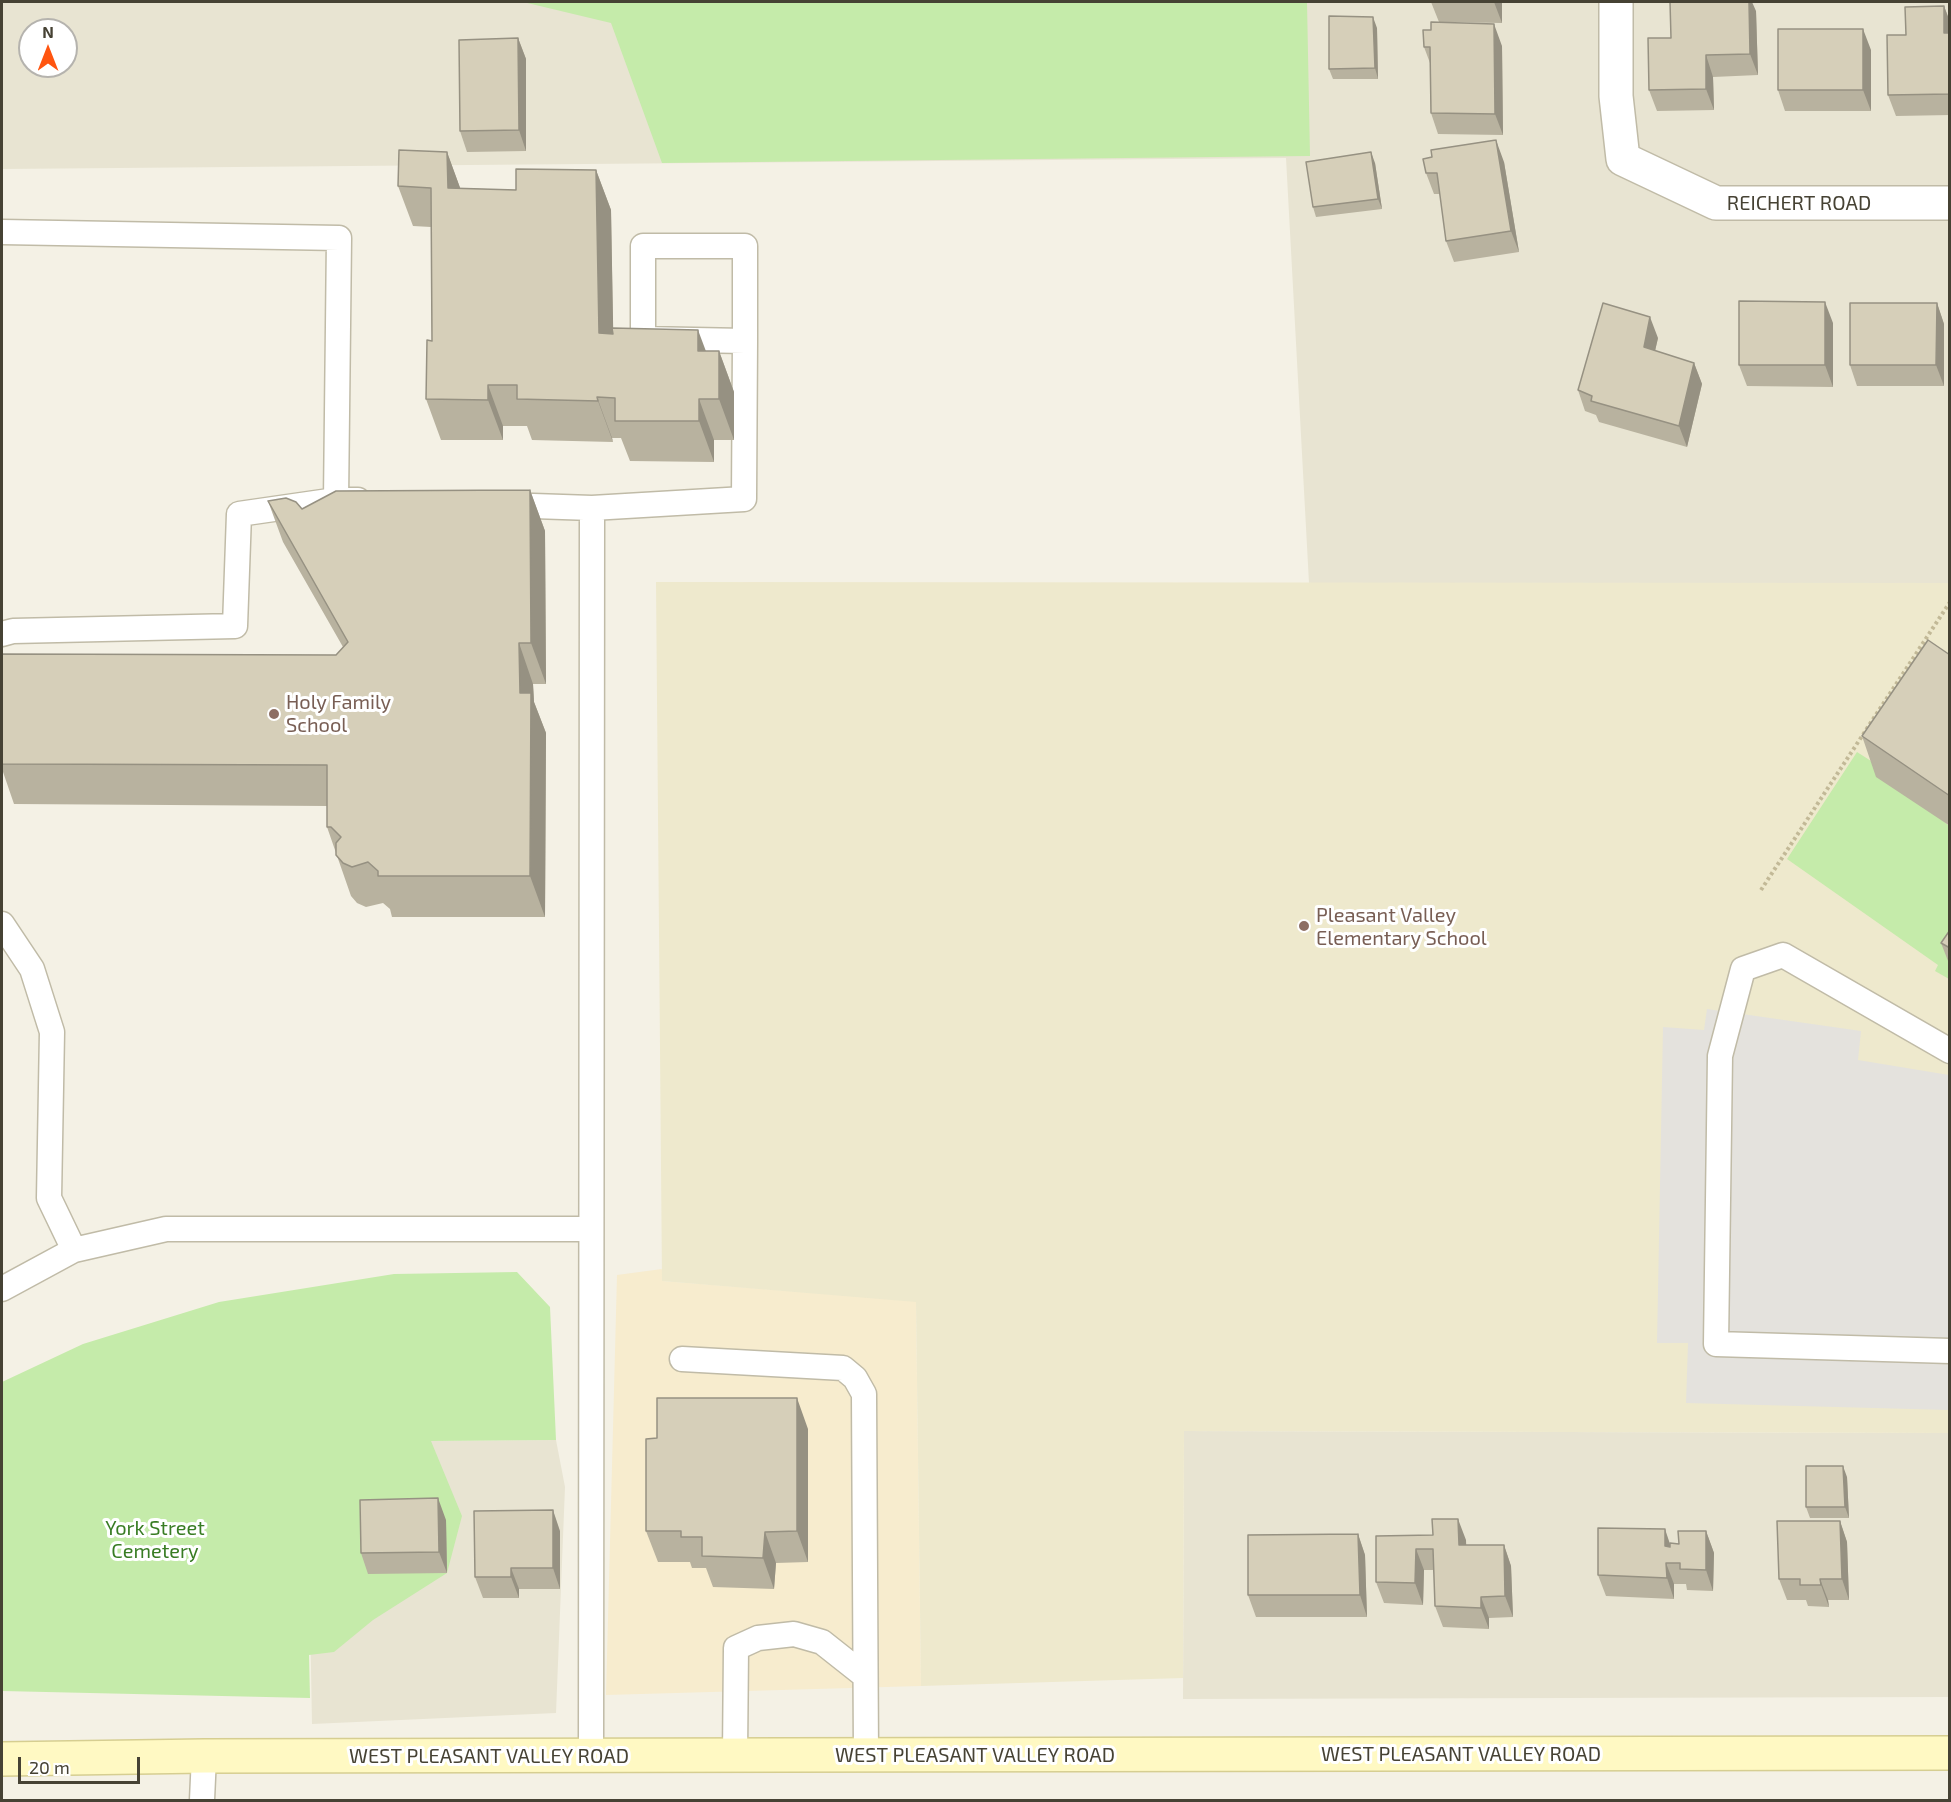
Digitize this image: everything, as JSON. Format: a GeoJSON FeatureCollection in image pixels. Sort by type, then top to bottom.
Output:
{"type":"FeatureCollection","features":[{"type":"Feature","properties":{"kind":"main road","name":"WEST PLEASANT VALLEY ROAD"},"geometry":{"type":"LineString","coordinates":[[2,1760],[204,1756],[1950,1754]]}},
{"type":"Feature","properties":{"kind":"street","name":"REICHERT ROAD"},"geometry":{"type":"LineString","coordinates":[[1616,2],[1616,96],[1623,159],[1716,203],[1950,203]]}},
{"type":"Feature","properties":{"kind":"lane"},"geometry":{"type":"LineString","coordinates":[[2,232],[339,238],[336,500]]}},
{"type":"Feature","properties":{"kind":"lane"},"geometry":{"type":"LineString","coordinates":[[476,504],[592,508],[744,499],[745,341],[745,246],[643,246],[643,339],[745,341]]}},
{"type":"Feature","properties":{"kind":"lane"},"geometry":{"type":"LineString","coordinates":[[2,634],[13,631],[235,626],[238,514],[336,500],[383,501]]}},
{"type":"Feature","properties":{"kind":"lane"},"geometry":{"type":"LineString","coordinates":[[591,1755],[592,508]]}},
{"type":"Feature","properties":{"kind":"lane"},"geometry":{"type":"LineString","coordinates":[[2,924],[32,969],[52,1032],[49,1198],[74,1250]]}},
{"type":"Feature","properties":{"kind":"lane"},"geometry":{"type":"LineString","coordinates":[[1950,1051],[1783,955],[1743,969],[1720,1056],[1716,1344],[1950,1351]]}},
{"type":"Feature","properties":{"kind":"lane"},"geometry":{"type":"LineString","coordinates":[[2,1290],[74,1250],[166,1229],[591,1229]]}},
{"type":"Feature","properties":{"kind":"lane"},"geometry":{"type":"LineString","coordinates":[[682,1359],[843,1368],[855,1378],[864,1394],[866,1755]]}},
{"type":"Feature","properties":{"kind":"lane"},"geometry":{"type":"LineString","coordinates":[[735,1755],[736,1648],[758,1638],[794,1634],[822,1642],[865,1676]]}},
{"type":"Feature","properties":{"kind":"lane"},"geometry":{"type":"LineString","coordinates":[[202,1800],[204,1756]]}},
{"type":"Feature","properties":{"kind":"path"},"geometry":{"type":"LineString","coordinates":[[1761,890],[1950,602]]}},
{"type":"Feature","properties":{"kind":"shaded area"},"geometry":{"type":"Polygon","coordinates":[[[2,2],[1949,2],[1949,583],[1309,583],[1286,158],[2,169],[2,2]]]}},
{"type":"Feature","properties":{"kind":"shaded area","name":"Pleasant Valley Elementary School"},"geometry":{"type":"Polygon","coordinates":[[[656,582],[1949,583],[1949,1433],[1184,1431],[1183,1678],[921,1686],[916,1302],[662,1281],[656,582]]]}},
{"type":"Feature","properties":{"kind":"shaded area"},"geometry":{"type":"Polygon","coordinates":[[[1707,1009],[1861,1031],[1858,1060],[1949,1075],[1949,1410],[1686,1403],[1688,1343],[1657,1343],[1663,1027],[1704,1030],[1707,1009]]]}},
{"type":"Feature","properties":{"kind":"shaded area"},"geometry":{"type":"Polygon","coordinates":[[[662,1269],[663,1281],[916,1301],[921,1686],[606,1695],[617,1275],[662,1269]]]}},
{"type":"Feature","properties":{"kind":"shaded area"},"geometry":{"type":"Polygon","coordinates":[[[1184,1431],[1949,1433],[1949,1697],[1183,1699],[1184,1431]]]}},
{"type":"Feature","properties":{"kind":"shaded area"},"geometry":{"type":"Polygon","coordinates":[[[556,1440],[565,1487],[556,1713],[312,1724],[307,1442],[556,1440]]]}},
{"type":"Feature","properties":{"kind":"green space"},"geometry":{"type":"Polygon","coordinates":[[[523,2],[1307,2],[1310,156],[662,163],[611,23],[523,2]]]}},
{"type":"Feature","properties":{"kind":"green space"},"geometry":{"type":"Polygon","coordinates":[[[1857,752],[1882,768],[1949,826],[1949,979],[1935,971],[1938,965],[1787,859],[1857,752]]]}},
{"type":"Feature","properties":{"kind":"green space","name":"York Street Cemetery"},"geometry":{"type":"Polygon","coordinates":[[[517,1272],[550,1307],[556,1440],[431,1441],[462,1516],[447,1573],[373,1620],[334,1652],[309,1655],[310,1698],[2,1691],[2,1382],[83,1344],[219,1302],[394,1274],[517,1272]]]}},
{"type":"Feature","properties":{"kind":"building"},"geometry":{"type":"Polygon","coordinates":[[[1670,2],[1749,2],[1750,54],[1706,55],[1706,89],[1649,90],[1648,38],[1671,38],[1670,2]]]}},
{"type":"Feature","properties":{"kind":"building"},"geometry":{"type":"Polygon","coordinates":[[[1944,6],[1944,33],[1950,33],[1950,94],[1888,95],[1887,35],[1906,35],[1905,7],[1944,6]]]}},
{"type":"Feature","properties":{"kind":"building"},"geometry":{"type":"Polygon","coordinates":[[[1329,16],[1373,17],[1375,68],[1329,69],[1329,16]]]}},
{"type":"Feature","properties":{"kind":"building"},"geometry":{"type":"Polygon","coordinates":[[[1431,22],[1494,24],[1495,114],[1431,113],[1430,47],[1424,47],[1423,30],[1431,30],[1431,22]]]}},
{"type":"Feature","properties":{"kind":"building"},"geometry":{"type":"Polygon","coordinates":[[[1778,29],[1863,29],[1863,90],[1778,90],[1778,29]]]}},
{"type":"Feature","properties":{"kind":"building"},"geometry":{"type":"Polygon","coordinates":[[[518,38],[519,130],[460,131],[459,40],[518,38]]]}},
{"type":"Feature","properties":{"kind":"building"},"geometry":{"type":"Polygon","coordinates":[[[1496,140],[1511,231],[1446,241],[1437,173],[1426,173],[1423,159],[1432,157],[1431,150],[1496,140]]]}},
{"type":"Feature","properties":{"kind":"building"},"geometry":{"type":"Polygon","coordinates":[[[399,150],[447,152],[448,188],[516,190],[516,169],[596,170],[599,333],[613,334],[612,328],[698,330],[698,351],[719,351],[719,399],[699,399],[699,421],[615,421],[615,398],[597,397],[598,401],[517,399],[517,385],[488,385],[488,400],[426,399],[427,340],[432,341],[431,188],[398,186],[399,150]]]}},
{"type":"Feature","properties":{"kind":"building"},"geometry":{"type":"Polygon","coordinates":[[[1371,152],[1378,199],[1313,207],[1306,162],[1371,152]]]}},
{"type":"Feature","properties":{"kind":"building"},"geometry":{"type":"Polygon","coordinates":[[[1739,301],[1825,302],[1825,365],[1739,365],[1739,301]]]}},
{"type":"Feature","properties":{"kind":"building"},"geometry":{"type":"Polygon","coordinates":[[[1603,303],[1650,317],[1644,347],[1694,363],[1679,426],[1591,401],[1592,396],[1578,390],[1603,303]]]}},
{"type":"Feature","properties":{"kind":"building"},"geometry":{"type":"Polygon","coordinates":[[[1850,303],[1937,303],[1936,365],[1850,365],[1850,303]]]}},
{"type":"Feature","properties":{"kind":"building","name":"Holy Family School"},"geometry":{"type":"Polygon","coordinates":[[[530,490],[531,643],[519,643],[520,693],[531,693],[530,876],[378,876],[378,871],[368,862],[352,867],[343,863],[336,855],[336,843],[341,837],[331,827],[327,827],[327,765],[2,764],[2,654],[336,655],[348,642],[268,501],[286,498],[296,502],[302,509],[336,491],[530,490]]]}},
{"type":"Feature","properties":{"kind":"building"},"geometry":{"type":"Polygon","coordinates":[[[1928,640],[1950,655],[1950,796],[1862,736],[1928,640]]]}},
{"type":"Feature","properties":{"kind":"building"},"geometry":{"type":"Polygon","coordinates":[[[1950,930],[1950,948],[1941,943],[1950,930]]]}},
{"type":"Feature","properties":{"kind":"building"},"geometry":{"type":"Polygon","coordinates":[[[657,1398],[797,1398],[797,1531],[765,1532],[763,1558],[702,1556],[702,1537],[681,1537],[681,1531],[646,1531],[646,1439],[657,1438],[657,1398]]]}},
{"type":"Feature","properties":{"kind":"building"},"geometry":{"type":"Polygon","coordinates":[[[1806,1466],[1843,1466],[1845,1507],[1806,1507],[1806,1466]]]}},
{"type":"Feature","properties":{"kind":"building"},"geometry":{"type":"Polygon","coordinates":[[[438,1498],[439,1552],[361,1553],[360,1500],[438,1498]]]}},
{"type":"Feature","properties":{"kind":"building"},"geometry":{"type":"Polygon","coordinates":[[[553,1510],[553,1568],[511,1568],[511,1577],[475,1577],[474,1511],[553,1510]]]}},
{"type":"Feature","properties":{"kind":"building"},"geometry":{"type":"Polygon","coordinates":[[[1432,1519],[1458,1519],[1459,1545],[1504,1545],[1505,1596],[1481,1597],[1481,1608],[1435,1606],[1433,1549],[1416,1549],[1415,1583],[1376,1582],[1376,1536],[1433,1535],[1432,1519]]]}},
{"type":"Feature","properties":{"kind":"building"},"geometry":{"type":"Polygon","coordinates":[[[1777,1521],[1840,1521],[1842,1579],[1820,1579],[1821,1585],[1800,1585],[1800,1579],[1779,1579],[1777,1521]]]}},
{"type":"Feature","properties":{"kind":"building"},"geometry":{"type":"Polygon","coordinates":[[[1598,1528],[1665,1529],[1665,1546],[1670,1547],[1670,1543],[1679,1544],[1678,1531],[1706,1531],[1706,1570],[1680,1569],[1680,1563],[1666,1563],[1667,1578],[1598,1575],[1598,1528]]]}},
{"type":"Feature","properties":{"kind":"building"},"geometry":{"type":"Polygon","coordinates":[[[1358,1534],[1360,1595],[1248,1595],[1248,1535],[1358,1534]]]}},
{"type":"Feature","properties":{"kind":"place","name":"Holy Family School"},"geometry":{"type":"Point","coordinates":[274,714]}},
{"type":"Feature","properties":{"kind":"place","name":"Pleasant Valley Elementary School"},"geometry":{"type":"Point","coordinates":[1304,926]}}]}
